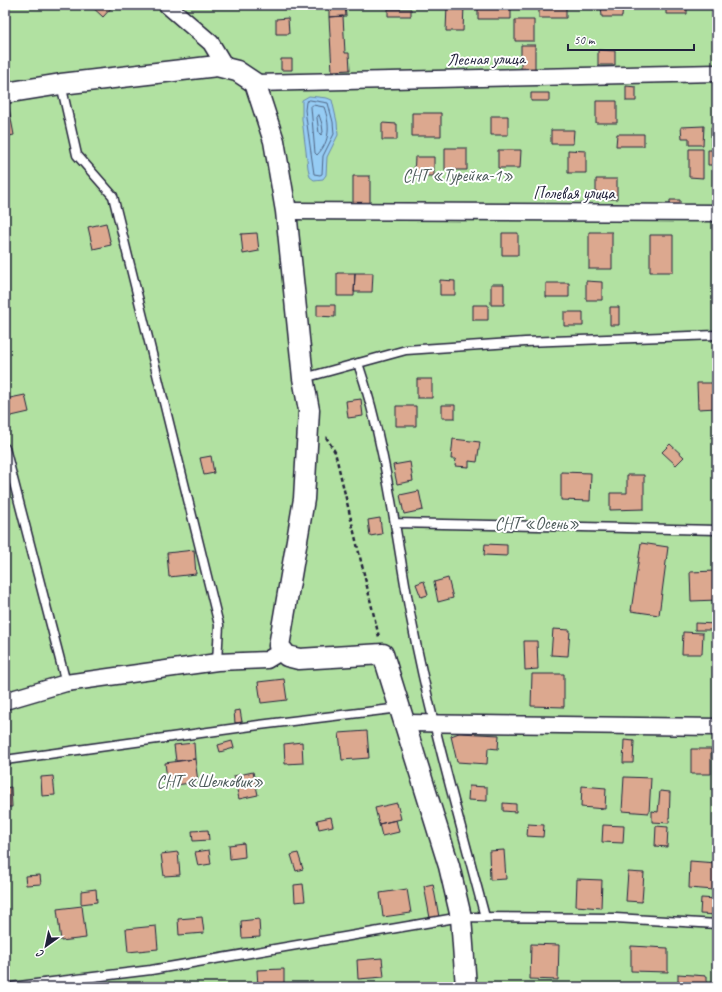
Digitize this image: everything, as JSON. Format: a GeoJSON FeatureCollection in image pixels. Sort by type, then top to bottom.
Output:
{"type":"FeatureCollection","features":[{"type":"Feature","properties":{"kind":"street"},"geometry":{"type":"LineString","coordinates":[[167,5],[211,43],[226,68]]}},
{"type":"Feature","properties":{"kind":"street"},"geometry":{"type":"LineString","coordinates":[[5,94],[61,84],[217,66],[237,71],[255,84],[274,141],[286,211],[303,378],[309,410],[304,499],[279,638],[279,646],[286,656],[299,659],[383,654],[404,716],[449,866],[461,917],[466,987]]}},
{"type":"Feature","properties":{"kind":"street","name":"Лесная улица"},"geometry":{"type":"LineString","coordinates":[[255,84],[717,73]]}},
{"type":"Feature","properties":{"kind":"street","name":"Полевая улица"},"geometry":{"type":"LineString","coordinates":[[286,211],[717,213]]}},
{"type":"Feature","properties":{"kind":"street"},"geometry":{"type":"LineString","coordinates":[[5,701],[66,684],[217,662],[267,660],[282,651]]}},
{"type":"Feature","properties":{"kind":"street"},"geometry":{"type":"LineString","coordinates":[[404,716],[434,724],[717,727]]}},
{"type":"Feature","properties":{"kind":"lane"},"geometry":{"type":"LineString","coordinates":[[61,84],[77,155],[113,196],[219,625],[217,662]]}},
{"type":"Feature","properties":{"kind":"lane"},"geometry":{"type":"LineString","coordinates":[[303,378],[406,350],[525,342],[717,335]]}},
{"type":"Feature","properties":{"kind":"lane"},"geometry":{"type":"LineString","coordinates":[[358,363],[370,398],[395,523],[411,618],[434,724],[485,917]]}},
{"type":"Feature","properties":{"kind":"lane"},"geometry":{"type":"LineString","coordinates":[[5,448],[66,684]]}},
{"type":"Feature","properties":{"kind":"lane"},"geometry":{"type":"LineString","coordinates":[[395,523],[717,530]]}},
{"type":"Feature","properties":{"kind":"lane"},"geometry":{"type":"LineString","coordinates":[[5,760],[259,724],[404,716]]}},
{"type":"Feature","properties":{"kind":"lane"},"geometry":{"type":"LineString","coordinates":[[11,987],[55,984],[151,970],[461,917],[615,918],[717,924]]}},
{"type":"Feature","properties":{"kind":"path"},"geometry":{"type":"LineString","coordinates":[[324,434],[335,452],[383,654]]}},
{"type":"Feature","properties":{"kind":"green space"},"geometry":{"type":"Polygon","coordinates":[[[5,5],[717,5],[717,987],[5,987],[5,5]]]}},
{"type":"Feature","properties":{"kind":"water"},"geometry":{"type":"Polygon","coordinates":[[[309,96],[332,100],[337,122],[338,135],[327,157],[326,175],[323,179],[314,180],[310,177],[308,168],[302,119],[302,100],[309,96]]]}},
{"type":"Feature","properties":{"kind":"building"},"geometry":{"type":"Polygon","coordinates":[[[90,5],[114,5],[103,17],[90,5]]]}},
{"type":"Feature","properties":{"kind":"building"},"geometry":{"type":"Polygon","coordinates":[[[329,5],[345,5],[346,16],[329,17],[329,5]]]}},
{"type":"Feature","properties":{"kind":"building"},"geometry":{"type":"Polygon","coordinates":[[[447,5],[464,5],[463,31],[446,31],[447,5]]]}},
{"type":"Feature","properties":{"kind":"building"},"geometry":{"type":"Polygon","coordinates":[[[478,5],[511,5],[511,19],[478,19],[478,5]]]}},
{"type":"Feature","properties":{"kind":"building"},"geometry":{"type":"Polygon","coordinates":[[[539,5],[566,5],[566,18],[539,18],[539,5]]]}},
{"type":"Feature","properties":{"kind":"building"},"geometry":{"type":"Polygon","coordinates":[[[601,5],[623,5],[622,17],[602,17],[601,5]]]}},
{"type":"Feature","properties":{"kind":"building"},"geometry":{"type":"Polygon","coordinates":[[[666,5],[687,5],[687,14],[666,14],[666,5]]]}},
{"type":"Feature","properties":{"kind":"building"},"geometry":{"type":"Polygon","coordinates":[[[388,9],[411,9],[411,16],[388,16],[388,9]]]}},
{"type":"Feature","properties":{"kind":"building"},"geometry":{"type":"Polygon","coordinates":[[[343,16],[345,53],[349,53],[350,70],[332,71],[329,17],[343,16]]]}},
{"type":"Feature","properties":{"kind":"building"},"geometry":{"type":"Polygon","coordinates":[[[288,18],[289,34],[276,34],[276,19],[288,18]]]}},
{"type":"Feature","properties":{"kind":"building"},"geometry":{"type":"Polygon","coordinates":[[[515,20],[534,20],[534,41],[515,41],[515,20]]]}},
{"type":"Feature","properties":{"kind":"building"},"geometry":{"type":"Polygon","coordinates":[[[521,45],[535,45],[535,69],[521,69],[521,45]]]}},
{"type":"Feature","properties":{"kind":"building"},"geometry":{"type":"Polygon","coordinates":[[[598,50],[615,51],[615,65],[598,65],[598,50]]]}},
{"type":"Feature","properties":{"kind":"building"},"geometry":{"type":"Polygon","coordinates":[[[281,59],[292,59],[292,70],[281,70],[281,59]]]}},
{"type":"Feature","properties":{"kind":"building"},"geometry":{"type":"Polygon","coordinates":[[[626,86],[636,87],[636,101],[626,101],[626,86]]]}},
{"type":"Feature","properties":{"kind":"building"},"geometry":{"type":"Polygon","coordinates":[[[531,93],[549,93],[549,101],[531,101],[531,93]]]}},
{"type":"Feature","properties":{"kind":"building"},"geometry":{"type":"Polygon","coordinates":[[[596,101],[617,101],[617,123],[596,123],[596,101]]]}},
{"type":"Feature","properties":{"kind":"building"},"geometry":{"type":"Polygon","coordinates":[[[9,108],[14,135],[5,137],[5,109],[9,108]]]}},
{"type":"Feature","properties":{"kind":"building"},"geometry":{"type":"Polygon","coordinates":[[[412,113],[441,113],[441,136],[412,136],[412,113]]]}},
{"type":"Feature","properties":{"kind":"building"},"geometry":{"type":"Polygon","coordinates":[[[491,116],[508,116],[508,135],[491,135],[491,116]]]}},
{"type":"Feature","properties":{"kind":"building"},"geometry":{"type":"Polygon","coordinates":[[[382,123],[397,124],[397,140],[382,140],[382,123]]]}},
{"type":"Feature","properties":{"kind":"building"},"geometry":{"type":"Polygon","coordinates":[[[704,126],[703,145],[689,145],[689,138],[682,138],[681,127],[704,126]]]}},
{"type":"Feature","properties":{"kind":"building"},"geometry":{"type":"Polygon","coordinates":[[[711,127],[717,127],[717,146],[711,146],[711,127]]]}},
{"type":"Feature","properties":{"kind":"building"},"geometry":{"type":"Polygon","coordinates":[[[551,130],[574,130],[573,144],[551,144],[551,130]]]}},
{"type":"Feature","properties":{"kind":"building"},"geometry":{"type":"Polygon","coordinates":[[[617,134],[644,134],[644,146],[616,146],[617,134]]]}},
{"type":"Feature","properties":{"kind":"building"},"geometry":{"type":"Polygon","coordinates":[[[445,148],[467,148],[467,170],[445,170],[445,148]]]}},
{"type":"Feature","properties":{"kind":"building"},"geometry":{"type":"Polygon","coordinates":[[[689,149],[703,149],[703,178],[689,177],[689,149]]]}},
{"type":"Feature","properties":{"kind":"building"},"geometry":{"type":"Polygon","coordinates":[[[498,150],[521,150],[520,168],[498,168],[498,150]]]}},
{"type":"Feature","properties":{"kind":"building"},"geometry":{"type":"Polygon","coordinates":[[[568,150],[586,151],[586,173],[568,173],[568,150]]]}},
{"type":"Feature","properties":{"kind":"building"},"geometry":{"type":"Polygon","coordinates":[[[708,150],[717,150],[717,165],[708,165],[708,150]]]}},
{"type":"Feature","properties":{"kind":"building"},"geometry":{"type":"Polygon","coordinates":[[[415,157],[434,157],[434,176],[414,176],[415,157]]]}},
{"type":"Feature","properties":{"kind":"building"},"geometry":{"type":"Polygon","coordinates":[[[353,176],[370,176],[370,205],[353,205],[353,176]]]}},
{"type":"Feature","properties":{"kind":"building"},"geometry":{"type":"Polygon","coordinates":[[[596,179],[617,179],[617,199],[596,199],[596,179]]]}},
{"type":"Feature","properties":{"kind":"building"},"geometry":{"type":"Polygon","coordinates":[[[670,200],[680,200],[680,208],[670,208],[670,200]]]}},
{"type":"Feature","properties":{"kind":"building"},"geometry":{"type":"Polygon","coordinates":[[[106,223],[111,245],[93,249],[88,227],[106,223]]]}},
{"type":"Feature","properties":{"kind":"building"},"geometry":{"type":"Polygon","coordinates":[[[589,232],[612,232],[612,269],[589,269],[589,232]]]}},
{"type":"Feature","properties":{"kind":"building"},"geometry":{"type":"Polygon","coordinates":[[[257,233],[259,251],[243,254],[241,234],[257,233]]]}},
{"type":"Feature","properties":{"kind":"building"},"geometry":{"type":"Polygon","coordinates":[[[502,233],[518,233],[518,255],[502,255],[502,233]]]}},
{"type":"Feature","properties":{"kind":"building"},"geometry":{"type":"Polygon","coordinates":[[[650,235],[673,235],[673,272],[650,272],[650,235]]]}},
{"type":"Feature","properties":{"kind":"building"},"geometry":{"type":"Polygon","coordinates":[[[717,238],[717,254],[716,254],[717,238]]]}},
{"type":"Feature","properties":{"kind":"building"},"geometry":{"type":"Polygon","coordinates":[[[337,273],[355,273],[354,296],[337,296],[337,273]]]}},
{"type":"Feature","properties":{"kind":"building"},"geometry":{"type":"Polygon","coordinates":[[[355,273],[373,273],[372,292],[354,292],[355,273]]]}},
{"type":"Feature","properties":{"kind":"building"},"geometry":{"type":"Polygon","coordinates":[[[440,280],[455,281],[455,295],[440,295],[440,280]]]}},
{"type":"Feature","properties":{"kind":"building"},"geometry":{"type":"Polygon","coordinates":[[[586,281],[602,282],[602,300],[586,300],[586,281]]]}},
{"type":"Feature","properties":{"kind":"building"},"geometry":{"type":"Polygon","coordinates":[[[546,283],[569,283],[569,297],[546,297],[546,283]]]}},
{"type":"Feature","properties":{"kind":"building"},"geometry":{"type":"Polygon","coordinates":[[[491,284],[504,284],[504,305],[491,305],[491,284]]]}},
{"type":"Feature","properties":{"kind":"building"},"geometry":{"type":"Polygon","coordinates":[[[317,305],[335,305],[335,317],[317,316],[317,305]]]}},
{"type":"Feature","properties":{"kind":"building"},"geometry":{"type":"Polygon","coordinates":[[[473,305],[488,305],[488,320],[473,320],[473,305]]]}},
{"type":"Feature","properties":{"kind":"building"},"geometry":{"type":"Polygon","coordinates":[[[610,307],[619,307],[619,325],[610,325],[610,307]]]}},
{"type":"Feature","properties":{"kind":"building"},"geometry":{"type":"Polygon","coordinates":[[[564,312],[583,312],[583,326],[564,326],[564,312]]]}},
{"type":"Feature","properties":{"kind":"building"},"geometry":{"type":"Polygon","coordinates":[[[417,379],[432,379],[432,398],[417,398],[417,379]]]}},
{"type":"Feature","properties":{"kind":"building"},"geometry":{"type":"Polygon","coordinates":[[[697,383],[717,383],[717,408],[698,409],[697,383]]]}},
{"type":"Feature","properties":{"kind":"building"},"geometry":{"type":"Polygon","coordinates":[[[25,395],[29,412],[7,417],[5,399],[25,395]]]}},
{"type":"Feature","properties":{"kind":"building"},"geometry":{"type":"Polygon","coordinates":[[[361,399],[363,416],[348,418],[346,401],[361,399]]]}},
{"type":"Feature","properties":{"kind":"building"},"geometry":{"type":"Polygon","coordinates":[[[442,405],[455,405],[455,418],[442,418],[442,405]]]}},
{"type":"Feature","properties":{"kind":"building"},"geometry":{"type":"Polygon","coordinates":[[[396,406],[416,406],[416,426],[396,426],[396,406]]]}},
{"type":"Feature","properties":{"kind":"building"},"geometry":{"type":"Polygon","coordinates":[[[453,439],[480,442],[477,462],[469,461],[469,467],[455,466],[456,459],[451,459],[453,439]]]}},
{"type":"Feature","properties":{"kind":"building"},"geometry":{"type":"Polygon","coordinates":[[[670,444],[684,457],[676,465],[662,452],[670,444]]]}},
{"type":"Feature","properties":{"kind":"building"},"geometry":{"type":"Polygon","coordinates":[[[211,456],[214,473],[204,475],[200,458],[211,456]]]}},
{"type":"Feature","properties":{"kind":"building"},"geometry":{"type":"Polygon","coordinates":[[[410,462],[413,481],[397,484],[393,465],[410,462]]]}},
{"type":"Feature","properties":{"kind":"building"},"geometry":{"type":"Polygon","coordinates":[[[561,472],[591,473],[590,501],[561,500],[561,472]]]}},
{"type":"Feature","properties":{"kind":"building"},"geometry":{"type":"Polygon","coordinates":[[[627,475],[644,475],[644,509],[610,510],[610,493],[627,493],[627,475]]]}},
{"type":"Feature","properties":{"kind":"building"},"geometry":{"type":"Polygon","coordinates":[[[419,491],[423,510],[404,514],[400,495],[419,491]]]}},
{"type":"Feature","properties":{"kind":"building"},"geometry":{"type":"Polygon","coordinates":[[[380,518],[382,534],[370,536],[368,520],[380,518]]]}},
{"type":"Feature","properties":{"kind":"building"},"geometry":{"type":"Polygon","coordinates":[[[641,543],[668,547],[659,615],[631,611],[641,543]]]}},
{"type":"Feature","properties":{"kind":"building"},"geometry":{"type":"Polygon","coordinates":[[[485,544],[507,545],[507,556],[484,555],[485,544]]]}},
{"type":"Feature","properties":{"kind":"building"},"geometry":{"type":"Polygon","coordinates":[[[194,550],[196,574],[169,577],[167,553],[194,550]]]}},
{"type":"Feature","properties":{"kind":"building"},"geometry":{"type":"Polygon","coordinates":[[[716,571],[717,600],[691,601],[690,572],[716,571]]]}},
{"type":"Feature","properties":{"kind":"building"},"geometry":{"type":"Polygon","coordinates":[[[448,578],[453,598],[438,602],[434,582],[448,578]]]}},
{"type":"Feature","properties":{"kind":"building"},"geometry":{"type":"Polygon","coordinates":[[[424,581],[428,595],[421,597],[416,584],[424,581]]]}},
{"type":"Feature","properties":{"kind":"building"},"geometry":{"type":"Polygon","coordinates":[[[695,623],[717,624],[717,630],[695,630],[695,623]]]}},
{"type":"Feature","properties":{"kind":"building"},"geometry":{"type":"Polygon","coordinates":[[[553,629],[570,630],[568,656],[551,655],[553,629]]]}},
{"type":"Feature","properties":{"kind":"building"},"geometry":{"type":"Polygon","coordinates":[[[683,632],[703,633],[702,654],[682,654],[683,632]]]}},
{"type":"Feature","properties":{"kind":"building"},"geometry":{"type":"Polygon","coordinates":[[[524,641],[537,641],[538,669],[525,670],[524,641]]]}},
{"type":"Feature","properties":{"kind":"building"},"geometry":{"type":"Polygon","coordinates":[[[532,674],[564,674],[564,707],[531,706],[532,674]]]}},
{"type":"Feature","properties":{"kind":"building"},"geometry":{"type":"Polygon","coordinates":[[[284,679],[287,700],[261,703],[258,682],[284,679]]]}},
{"type":"Feature","properties":{"kind":"building"},"geometry":{"type":"Polygon","coordinates":[[[240,710],[242,722],[235,723],[234,711],[240,710]]]}},
{"type":"Feature","properties":{"kind":"building"},"geometry":{"type":"Polygon","coordinates":[[[367,731],[369,758],[342,760],[339,733],[367,731]]]}},
{"type":"Feature","properties":{"kind":"building"},"geometry":{"type":"Polygon","coordinates":[[[459,733],[499,735],[498,749],[488,748],[487,764],[457,762],[451,736],[459,733]]]}},
{"type":"Feature","properties":{"kind":"building"},"geometry":{"type":"Polygon","coordinates":[[[624,740],[634,741],[633,763],[623,763],[624,740]]]}},
{"type":"Feature","properties":{"kind":"building"},"geometry":{"type":"Polygon","coordinates":[[[232,741],[234,748],[220,752],[218,745],[232,741]]]}},
{"type":"Feature","properties":{"kind":"building"},"geometry":{"type":"Polygon","coordinates":[[[302,742],[303,763],[285,764],[284,744],[302,742]]]}},
{"type":"Feature","properties":{"kind":"building"},"geometry":{"type":"Polygon","coordinates":[[[194,743],[195,759],[176,761],[174,745],[194,743]]]}},
{"type":"Feature","properties":{"kind":"building"},"geometry":{"type":"Polygon","coordinates":[[[691,749],[711,749],[711,774],[691,774],[691,749]]]}},
{"type":"Feature","properties":{"kind":"building"},"geometry":{"type":"Polygon","coordinates":[[[195,759],[198,782],[168,786],[165,763],[195,759]]]}},
{"type":"Feature","properties":{"kind":"building"},"geometry":{"type":"Polygon","coordinates":[[[253,772],[258,795],[239,799],[234,776],[253,772]]]}},
{"type":"Feature","properties":{"kind":"building"},"geometry":{"type":"Polygon","coordinates":[[[53,776],[55,795],[42,796],[41,777],[53,776]]]}},
{"type":"Feature","properties":{"kind":"building"},"geometry":{"type":"Polygon","coordinates":[[[624,777],[651,778],[649,813],[622,811],[624,777]]]}},
{"type":"Feature","properties":{"kind":"building"},"geometry":{"type":"Polygon","coordinates":[[[469,786],[487,787],[487,801],[468,800],[469,786]]]}},
{"type":"Feature","properties":{"kind":"building"},"geometry":{"type":"Polygon","coordinates":[[[582,786],[606,788],[605,809],[581,807],[582,786]]]}},
{"type":"Feature","properties":{"kind":"building"},"geometry":{"type":"Polygon","coordinates":[[[11,787],[12,807],[5,807],[5,788],[11,787]]]}},
{"type":"Feature","properties":{"kind":"building"},"geometry":{"type":"Polygon","coordinates":[[[660,791],[670,792],[669,823],[652,822],[652,811],[658,812],[660,791]]]}},
{"type":"Feature","properties":{"kind":"building"},"geometry":{"type":"Polygon","coordinates":[[[397,803],[401,819],[379,824],[375,808],[397,803]]]}},
{"type":"Feature","properties":{"kind":"building"},"geometry":{"type":"Polygon","coordinates":[[[503,803],[516,804],[516,812],[503,811],[503,803]]]}},
{"type":"Feature","properties":{"kind":"building"},"geometry":{"type":"Polygon","coordinates":[[[331,817],[333,826],[319,829],[317,820],[331,817]]]}},
{"type":"Feature","properties":{"kind":"building"},"geometry":{"type":"Polygon","coordinates":[[[396,820],[399,832],[382,836],[379,824],[396,820]]]}},
{"type":"Feature","properties":{"kind":"building"},"geometry":{"type":"Polygon","coordinates":[[[528,824],[544,825],[543,837],[527,836],[528,824]]]}},
{"type":"Feature","properties":{"kind":"building"},"geometry":{"type":"Polygon","coordinates":[[[603,825],[624,826],[623,843],[602,842],[603,825]]]}},
{"type":"Feature","properties":{"kind":"building"},"geometry":{"type":"Polygon","coordinates":[[[656,826],[668,827],[667,847],[655,846],[656,826]]]}},
{"type":"Feature","properties":{"kind":"building"},"geometry":{"type":"Polygon","coordinates":[[[208,830],[209,840],[193,841],[192,831],[208,830]]]}},
{"type":"Feature","properties":{"kind":"building"},"geometry":{"type":"Polygon","coordinates":[[[244,843],[245,857],[230,859],[229,845],[244,843]]]}},
{"type":"Feature","properties":{"kind":"building"},"geometry":{"type":"Polygon","coordinates":[[[209,850],[211,864],[198,866],[195,852],[209,850]]]}},
{"type":"Feature","properties":{"kind":"building"},"geometry":{"type":"Polygon","coordinates":[[[504,850],[506,879],[490,880],[489,851],[504,850]]]}},
{"type":"Feature","properties":{"kind":"building"},"geometry":{"type":"Polygon","coordinates":[[[178,852],[180,875],[164,876],[161,854],[178,852]]]}},
{"type":"Feature","properties":{"kind":"building"},"geometry":{"type":"Polygon","coordinates":[[[298,853],[303,869],[296,871],[291,855],[298,853]]]}},
{"type":"Feature","properties":{"kind":"building"},"geometry":{"type":"Polygon","coordinates":[[[690,861],[716,863],[714,890],[689,888],[690,861]]]}},
{"type":"Feature","properties":{"kind":"building"},"geometry":{"type":"Polygon","coordinates":[[[628,872],[644,873],[642,902],[626,901],[628,872]]]}},
{"type":"Feature","properties":{"kind":"building"},"geometry":{"type":"Polygon","coordinates":[[[40,875],[41,884],[26,885],[25,876],[40,875]]]}},
{"type":"Feature","properties":{"kind":"building"},"geometry":{"type":"Polygon","coordinates":[[[577,879],[602,880],[601,908],[576,906],[577,879]]]}},
{"type":"Feature","properties":{"kind":"building"},"geometry":{"type":"Polygon","coordinates":[[[303,884],[305,901],[295,902],[294,885],[303,884]]]}},
{"type":"Feature","properties":{"kind":"building"},"geometry":{"type":"Polygon","coordinates":[[[433,884],[439,917],[430,918],[424,886],[433,884]]]}},
{"type":"Feature","properties":{"kind":"building"},"geometry":{"type":"Polygon","coordinates":[[[96,889],[97,902],[81,904],[81,891],[96,889]]]}},
{"type":"Feature","properties":{"kind":"building"},"geometry":{"type":"Polygon","coordinates":[[[407,889],[411,913],[383,917],[380,893],[407,889]]]}},
{"type":"Feature","properties":{"kind":"building"},"geometry":{"type":"Polygon","coordinates":[[[701,898],[717,899],[717,915],[700,914],[701,898]]]}},
{"type":"Feature","properties":{"kind":"building"},"geometry":{"type":"Polygon","coordinates":[[[82,906],[86,938],[61,941],[57,909],[82,906]]]}},
{"type":"Feature","properties":{"kind":"building"},"geometry":{"type":"Polygon","coordinates":[[[202,917],[204,933],[179,935],[178,919],[202,917]]]}},
{"type":"Feature","properties":{"kind":"building"},"geometry":{"type":"Polygon","coordinates":[[[259,919],[260,937],[242,938],[241,921],[259,919]]]}},
{"type":"Feature","properties":{"kind":"building"},"geometry":{"type":"Polygon","coordinates":[[[156,926],[158,949],[128,952],[126,929],[156,926]]]}},
{"type":"Feature","properties":{"kind":"building"},"geometry":{"type":"Polygon","coordinates":[[[531,944],[559,945],[558,980],[530,979],[531,944]]]}},
{"type":"Feature","properties":{"kind":"building"},"geometry":{"type":"Polygon","coordinates":[[[631,946],[668,948],[668,972],[631,971],[631,946]]]}},
{"type":"Feature","properties":{"kind":"building"},"geometry":{"type":"Polygon","coordinates":[[[382,958],[384,977],[358,979],[357,960],[382,958]]]}},
{"type":"Feature","properties":{"kind":"building"},"geometry":{"type":"Polygon","coordinates":[[[284,969],[284,986],[258,987],[257,970],[284,969]]]}},
{"type":"Feature","properties":{"kind":"building"},"geometry":{"type":"Polygon","coordinates":[[[678,974],[707,976],[707,987],[678,987],[678,974]]]}},
{"type":"Feature","properties":{"kind":"park label","name":"СНТ «Турейка-1»"},"geometry":{"type":"Point","coordinates":[458,175]}},
{"type":"Feature","properties":{"kind":"park label","name":"СНТ «Осень»"},"geometry":{"type":"Point","coordinates":[537,523]}},
{"type":"Feature","properties":{"kind":"park label","name":"СНТ «Шелковик»"},"geometry":{"type":"Point","coordinates":[210,781]}}]}
